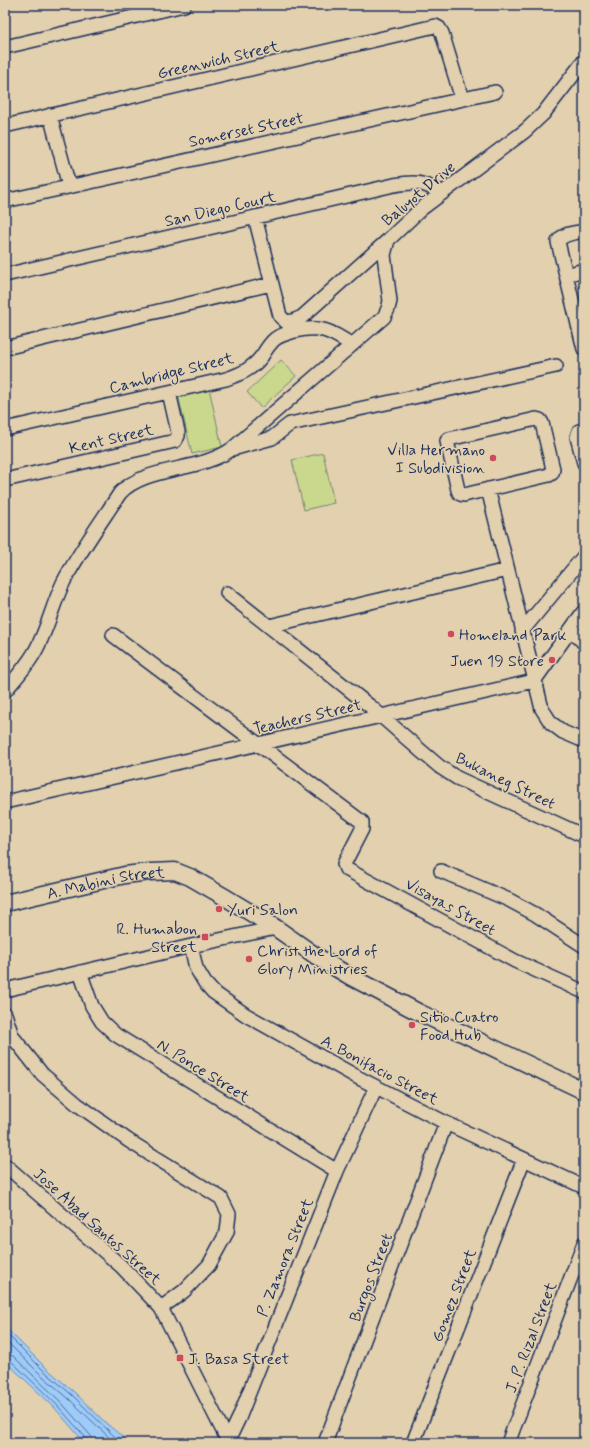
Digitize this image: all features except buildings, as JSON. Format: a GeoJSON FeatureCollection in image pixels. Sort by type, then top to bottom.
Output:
{"type":"FeatureCollection","features":[{"type":"Feature","properties":{"kind":"street"},"geometry":{"type":"LineString","coordinates":[[5,47],[184,5]]}},
{"type":"Feature","properties":{"kind":"street","name":"Greenwich Street"},"geometry":{"type":"LineString","coordinates":[[5,126],[435,26],[439,28],[442,33],[462,99]]}},
{"type":"Feature","properties":{"kind":"street","name":"Baluyot Drive"},"geometry":{"type":"LineString","coordinates":[[232,449],[384,317],[390,302],[384,255],[388,240],[421,209],[525,131],[543,114],[584,61]]}},
{"type":"Feature","properties":{"kind":"street","name":"Somerset Street"},"geometry":{"type":"LineString","coordinates":[[5,201],[494,92]]}},
{"type":"Feature","properties":{"kind":"street"},"geometry":{"type":"LineString","coordinates":[[50,115],[68,186]]}},
{"type":"Feature","properties":{"kind":"street","name":"San Diego Court"},"geometry":{"type":"LineString","coordinates":[[5,275],[409,182],[420,183],[442,193]]}},
{"type":"Feature","properties":{"kind":"street"},"geometry":{"type":"LineString","coordinates":[[255,217],[280,316],[286,322],[293,322],[302,317],[388,240]]}},
{"type":"Feature","properties":{"kind":"street"},"geometry":{"type":"LineString","coordinates":[[584,231],[566,235],[560,238],[558,242],[566,275],[579,310],[584,348]]}},
{"type":"Feature","properties":{"kind":"street"},"geometry":{"type":"LineString","coordinates":[[566,275],[584,270]]}},
{"type":"Feature","properties":{"kind":"street"},"geometry":{"type":"LineString","coordinates":[[5,348],[271,284]]}},
{"type":"Feature","properties":{"kind":"street","name":"Cambridge Street"},"geometry":{"type":"LineString","coordinates":[[5,429],[226,379],[250,369],[275,339],[285,334],[301,330],[317,328],[326,330],[336,334],[352,345]]}},
{"type":"Feature","properties":{"kind":"street"},"geometry":{"type":"LineString","coordinates":[[5,691],[21,673],[34,654],[42,638],[53,604],[64,582],[79,555],[126,486],[144,478],[212,460],[223,456],[232,449],[272,438],[290,424],[556,366]]}},
{"type":"Feature","properties":{"kind":"street","name":"Kent Street"},"geometry":{"type":"LineString","coordinates":[[5,480],[175,441],[178,436],[178,432],[170,392]]}},
{"type":"Feature","properties":{"kind":"street"},"geometry":{"type":"LineString","coordinates":[[536,419],[540,420],[553,469],[552,473],[549,475],[488,489],[464,495],[460,494],[447,441],[449,439],[536,419]]}},
{"type":"Feature","properties":{"kind":"street"},"geometry":{"type":"LineString","coordinates":[[584,430],[579,432],[577,436],[584,463]]}},
{"type":"Feature","properties":{"kind":"street"},"geometry":{"type":"LineString","coordinates":[[488,489],[542,709],[551,723],[563,732],[584,741]]}},
{"type":"Feature","properties":{"kind":"street"},"geometry":{"type":"LineString","coordinates":[[522,631],[584,556]]}},
{"type":"Feature","properties":{"kind":"street"},"geometry":{"type":"LineString","coordinates":[[269,626],[507,570]]}},
{"type":"Feature","properties":{"kind":"street","name":"Bukaneg Street"},"geometry":{"type":"LineString","coordinates":[[227,593],[381,716],[435,763],[457,778],[584,836]]}},
{"type":"Feature","properties":{"kind":"street"},"geometry":{"type":"LineString","coordinates":[[534,681],[584,611]]}},
{"type":"Feature","properties":{"kind":"street"},"geometry":{"type":"LineString","coordinates":[[571,629],[584,643]]}},
{"type":"Feature","properties":{"kind":"street"},"geometry":{"type":"LineString","coordinates":[[113,634],[258,745]]}},
{"type":"Feature","properties":{"kind":"street","name":"Teachers Street"},"geometry":{"type":"LineString","coordinates":[[5,802],[534,681]]}},
{"type":"Feature","properties":{"kind":"street","name":"Visayas Street"},"geometry":{"type":"LineString","coordinates":[[258,745],[362,822],[344,864],[346,869],[515,960],[584,992]]}},
{"type":"Feature","properties":{"kind":"street","name":"A. Mabini Street"},"geometry":{"type":"LineString","coordinates":[[5,903],[125,875],[175,871],[190,877],[276,928],[316,956],[350,977],[418,1012],[584,1091]]}},
{"type":"Feature","properties":{"kind":"street"},"geometry":{"type":"LineString","coordinates":[[441,871],[509,900],[535,914],[584,946]]}},
{"type":"Feature","properties":{"kind":"street"},"geometry":{"type":"LineString","coordinates":[[5,990],[191,946],[276,928]]}},
{"type":"Feature","properties":{"kind":"street","name":"A. Bonifacio Street"},"geometry":{"type":"LineString","coordinates":[[191,946],[196,968],[205,983],[213,992],[278,1034],[446,1123],[584,1187]]}},
{"type":"Feature","properties":{"kind":"street","name":"N. Ponce Street"},"geometry":{"type":"LineString","coordinates":[[80,972],[92,1006],[102,1022],[116,1036],[337,1171]]}},
{"type":"Feature","properties":{"kind":"street"},"geometry":{"type":"LineString","coordinates":[[5,1014],[12,1036],[42,1074],[77,1104],[130,1141],[221,1198],[229,1214],[227,1232],[209,1265],[184,1291],[161,1308]]}},
{"type":"Feature","properties":{"kind":"street","name":"P. Zamora Street"},"geometry":{"type":"LineString","coordinates":[[229,1442],[337,1171],[376,1087]]}},
{"type":"Feature","properties":{"kind":"street","name":"Burgos Street"},"geometry":{"type":"LineString","coordinates":[[325,1443],[446,1123]]}},
{"type":"Feature","properties":{"kind":"street","name":"Gomez Street"},"geometry":{"type":"LineString","coordinates":[[413,1443],[524,1159]]}},
{"type":"Feature","properties":{"kind":"street","name":"Jose Abad Santos Street"},"geometry":{"type":"LineString","coordinates":[[5,1166],[121,1266],[161,1308],[229,1442]]}},
{"type":"Feature","properties":{"kind":"street","name":"J. P. Rizal Street"},"geometry":{"type":"LineString","coordinates":[[508,1443],[584,1243]]}},
{"type":"Feature","properties":{"kind":"green space"},"geometry":{"type":"Polygon","coordinates":[[[281,360],[296,376],[261,408],[247,392],[281,360]]]}},
{"type":"Feature","properties":{"kind":"green space"},"geometry":{"type":"Polygon","coordinates":[[[209,388],[222,447],[192,454],[178,395],[209,388]]]}},
{"type":"Feature","properties":{"kind":"green space"},"geometry":{"type":"Polygon","coordinates":[[[323,453],[334,503],[304,510],[292,460],[323,453]]]}},
{"type":"Feature","properties":{"kind":"water"},"geometry":{"type":"Polygon","coordinates":[[[5,1327],[44,1366],[130,1443],[85,1443],[53,1406],[5,1361],[5,1327]]]}},
{"type":"Feature","properties":{"kind":"place","name":"Villa Hermano I Subdivision"},"geometry":{"type":"Point","coordinates":[493,458]}},
{"type":"Feature","properties":{"kind":"place","name":"Homeland Park"},"geometry":{"type":"Point","coordinates":[451,634]}},
{"type":"Feature","properties":{"kind":"place","name":"Juen 19 Store"},"geometry":{"type":"Point","coordinates":[552,660]}},
{"type":"Feature","properties":{"kind":"place","name":"Yuri Salon"},"geometry":{"type":"Point","coordinates":[219,909]}},
{"type":"Feature","properties":{"kind":"place","name":"R. Humabon Street"},"geometry":{"type":"Point","coordinates":[205,937]}},
{"type":"Feature","properties":{"kind":"place","name":"Christ the Lord of Glory Ministries"},"geometry":{"type":"Point","coordinates":[249,959]}},
{"type":"Feature","properties":{"kind":"place","name":"Sitio Cuatro Food Hub"},"geometry":{"type":"Point","coordinates":[412,1025]}},
{"type":"Feature","properties":{"kind":"place","name":"J. Basa Street"},"geometry":{"type":"Point","coordinates":[180,1358]}}]}
